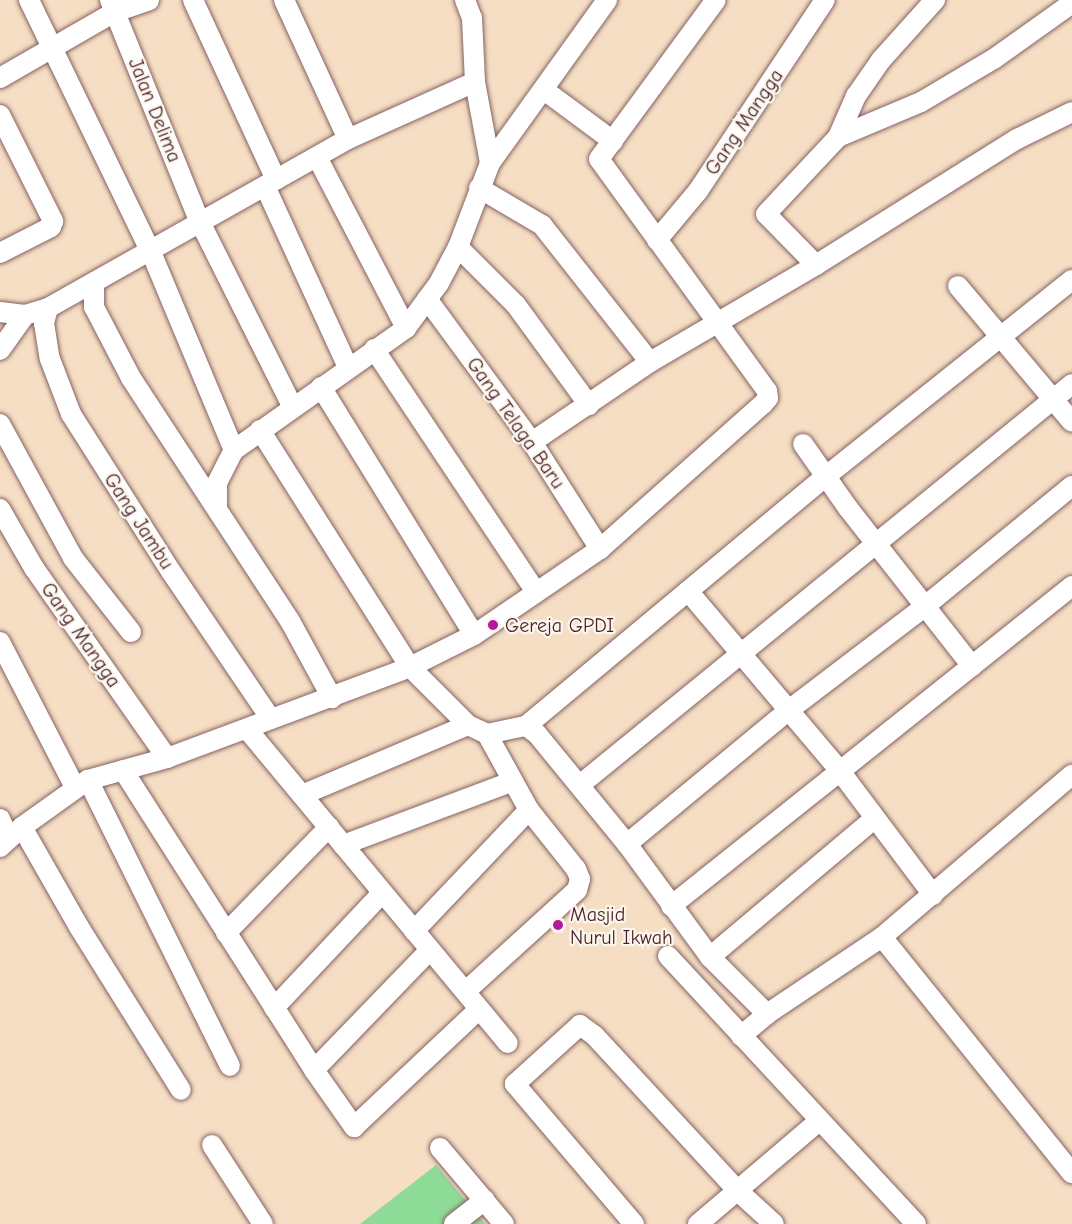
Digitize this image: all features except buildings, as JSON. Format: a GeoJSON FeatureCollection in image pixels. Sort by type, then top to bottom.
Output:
{"type":"FeatureCollection","features":[{"type":"Feature","properties":{"kind":"street"},"geometry":{"type":"LineString","coordinates":[[28,0],[151,252],[234,450]]}},
{"type":"Feature","properties":{"kind":"street"},"geometry":{"type":"LineString","coordinates":[[0,78],[52,52],[112,6],[149,0]]}},
{"type":"Feature","properties":{"kind":"street"},"geometry":{"type":"LineString","coordinates":[[193,0],[348,368]]}},
{"type":"Feature","properties":{"kind":"street"},"geometry":{"type":"LineString","coordinates":[[284,0],[348,139]]}},
{"type":"Feature","properties":{"kind":"street"},"geometry":{"type":"LineString","coordinates":[[485,0],[469,9],[474,82],[490,163]]}},
{"type":"Feature","properties":{"kind":"street"},"geometry":{"type":"LineString","coordinates":[[217,508],[217,483],[234,450],[406,328],[427,299],[458,247],[490,163],[607,0]]}},
{"type":"Feature","properties":{"kind":"street"},"geometry":{"type":"LineString","coordinates":[[10,837],[81,784],[167,758],[271,718],[332,698],[410,667],[474,635],[600,549],[768,399],[767,391],[599,159],[601,151],[613,141],[716,0]]}},
{"type":"Feature","properties":{"kind":"street","name":"Gang Mangga"},"geometry":{"type":"LineString","coordinates":[[657,240],[698,191],[825,0]]}},
{"type":"Feature","properties":{"kind":"street"},"geometry":{"type":"LineString","coordinates":[[816,265],[766,214],[838,137],[856,96],[880,60],[935,0]]}},
{"type":"Feature","properties":{"kind":"street"},"geometry":{"type":"LineString","coordinates":[[838,137],[921,102],[995,58],[1072,3]]}},
{"type":"Feature","properties":{"kind":"street","name":"Jalan Delima"},"geometry":{"type":"LineString","coordinates":[[112,6],[199,220],[293,408]]}},
{"type":"Feature","properties":{"kind":"street"},"geometry":{"type":"LineString","coordinates":[[0,312],[25,315],[48,308],[151,252],[199,220],[348,139],[474,82]]}},
{"type":"Feature","properties":{"kind":"street"},"geometry":{"type":"LineString","coordinates":[[544,90],[613,141]]}},
{"type":"Feature","properties":{"kind":"street"},"geometry":{"type":"LineString","coordinates":[[532,442],[650,362],[816,265],[1017,139],[1072,112]]}},
{"type":"Feature","properties":{"kind":"street"},"geometry":{"type":"LineString","coordinates":[[0,115],[53,221],[51,227],[1,252]]}},
{"type":"Feature","properties":{"kind":"street"},"geometry":{"type":"LineString","coordinates":[[317,157],[406,328]]}},
{"type":"Feature","properties":{"kind":"street"},"geometry":{"type":"LineString","coordinates":[[479,188],[542,225],[650,362]]}},
{"type":"Feature","properties":{"kind":"street"},"geometry":{"type":"LineString","coordinates":[[458,247],[516,305],[589,405]]}},
{"type":"Feature","properties":{"kind":"street"},"geometry":{"type":"LineString","coordinates":[[260,430],[410,667],[468,725],[487,734],[526,726],[825,477],[1072,280]]}},
{"type":"Feature","properties":{"kind":"street"},"geometry":{"type":"LineString","coordinates":[[94,284],[94,307],[130,378],[290,621],[332,698]]}},
{"type":"Feature","properties":{"kind":"street"},"geometry":{"type":"LineString","coordinates":[[958,286],[1072,423]]}},
{"type":"Feature","properties":{"kind":"street","name":"Gang Telaga Baru"},"geometry":{"type":"LineString","coordinates":[[427,299],[532,442],[600,549]]}},
{"type":"Feature","properties":{"kind":"street","name":"Gang Jambu"},"geometry":{"type":"LineString","coordinates":[[48,308],[44,322],[50,359],[70,414],[172,573],[271,718]]}},
{"type":"Feature","properties":{"kind":"street"},"geometry":{"type":"LineString","coordinates":[[0,350],[25,315]]}},
{"type":"Feature","properties":{"kind":"street"},"geometry":{"type":"LineString","coordinates":[[374,349],[537,592]]}},
{"type":"Feature","properties":{"kind":"street"},"geometry":{"type":"LineString","coordinates":[[581,784],[1072,384]]}},
{"type":"Feature","properties":{"kind":"street"},"geometry":{"type":"LineString","coordinates":[[321,387],[474,635]]}},
{"type":"Feature","properties":{"kind":"street"},"geometry":{"type":"LineString","coordinates":[[0,424],[73,558],[131,632]]}},
{"type":"Feature","properties":{"kind":"street"},"geometry":{"type":"LineString","coordinates":[[803,444],[876,544],[972,666]]}},
{"type":"Feature","properties":{"kind":"street"},"geometry":{"type":"LineString","coordinates":[[627,844],[789,710],[924,607],[1072,486]]}},
{"type":"Feature","properties":{"kind":"street","name":"Gang Mangga"},"geometry":{"type":"LineString","coordinates":[[0,509],[34,568],[167,758]]}},
{"type":"Feature","properties":{"kind":"street"},"geometry":{"type":"LineString","coordinates":[[671,906],[1072,586]]}},
{"type":"Feature","properties":{"kind":"street"},"geometry":{"type":"LineString","coordinates":[[688,591],[840,771],[933,894]]}},
{"type":"Feature","properties":{"kind":"street"},"geometry":{"type":"LineString","coordinates":[[0,642],[81,784],[230,1066]]}},
{"type":"Feature","properties":{"kind":"street"},"geometry":{"type":"LineString","coordinates":[[303,795],[468,725]]}},
{"type":"Feature","properties":{"kind":"street"},"geometry":{"type":"LineString","coordinates":[[526,726],[581,784],[710,957],[767,1014]]}},
{"type":"Feature","properties":{"kind":"street"},"geometry":{"type":"LineString","coordinates":[[247,729],[508,1043]]}},
{"type":"Feature","properties":{"kind":"street"},"geometry":{"type":"LineString","coordinates":[[465,992],[577,890],[580,879],[576,869],[529,810],[511,782],[487,734]]}},
{"type":"Feature","properties":{"kind":"street"},"geometry":{"type":"LineString","coordinates":[[123,770],[274,1008],[351,1124],[358,1125],[479,1009]]}},
{"type":"Feature","properties":{"kind":"street"},"geometry":{"type":"LineString","coordinates":[[741,1036],[767,1014],[882,937],[1072,775]]}},
{"type":"Feature","properties":{"kind":"street"},"geometry":{"type":"LineString","coordinates":[[343,844],[511,782]]}},
{"type":"Feature","properties":{"kind":"street"},"geometry":{"type":"LineString","coordinates":[[414,931],[529,810]]}},
{"type":"Feature","properties":{"kind":"street"},"geometry":{"type":"LineString","coordinates":[[710,957],[875,818]]}},
{"type":"Feature","properties":{"kind":"street"},"geometry":{"type":"LineString","coordinates":[[0,819],[10,837],[79,927],[181,1090]]}},
{"type":"Feature","properties":{"kind":"street"},"geometry":{"type":"LineString","coordinates":[[226,933],[329,827]]}},
{"type":"Feature","properties":{"kind":"street"},"geometry":{"type":"LineString","coordinates":[[274,1008],[382,893]]}},
{"type":"Feature","properties":{"kind":"street"},"geometry":{"type":"LineString","coordinates":[[882,937],[1072,1173]]}},
{"type":"Feature","properties":{"kind":"street"},"geometry":{"type":"LineString","coordinates":[[314,1070],[430,950]]}},
{"type":"Feature","properties":{"kind":"street"},"geometry":{"type":"LineString","coordinates":[[668,956],[916,1224]]}},
{"type":"Feature","properties":{"kind":"street"},"geometry":{"type":"LineString","coordinates":[[634,1224],[515,1084],[580,1025],[594,1035],[739,1192],[759,1217],[774,1224]]}},
{"type":"Feature","properties":{"kind":"street"},"geometry":{"type":"LineString","coordinates":[[698,1224],[739,1192],[819,1121]]}},
{"type":"Feature","properties":{"kind":"street"},"geometry":{"type":"LineString","coordinates":[[212,1145],[263,1224]]}},
{"type":"Feature","properties":{"kind":"street"},"geometry":{"type":"LineString","coordinates":[[440,1148],[504,1224]]}},
{"type":"Feature","properties":{"kind":"street"},"geometry":{"type":"LineString","coordinates":[[453,1224],[485,1200]]}},
{"type":"Feature","properties":{"kind":"green space"},"geometry":{"type":"Polygon","coordinates":[[[436,1165],[485,1224],[360,1224],[436,1165]]]}},
{"type":"Feature","properties":{"kind":"place","name":"Gereja GPDI"},"geometry":{"type":"Point","coordinates":[493,625]}},
{"type":"Feature","properties":{"kind":"place","name":"Masjid Nurul Ikwah"},"geometry":{"type":"Point","coordinates":[558,925]}}]}
